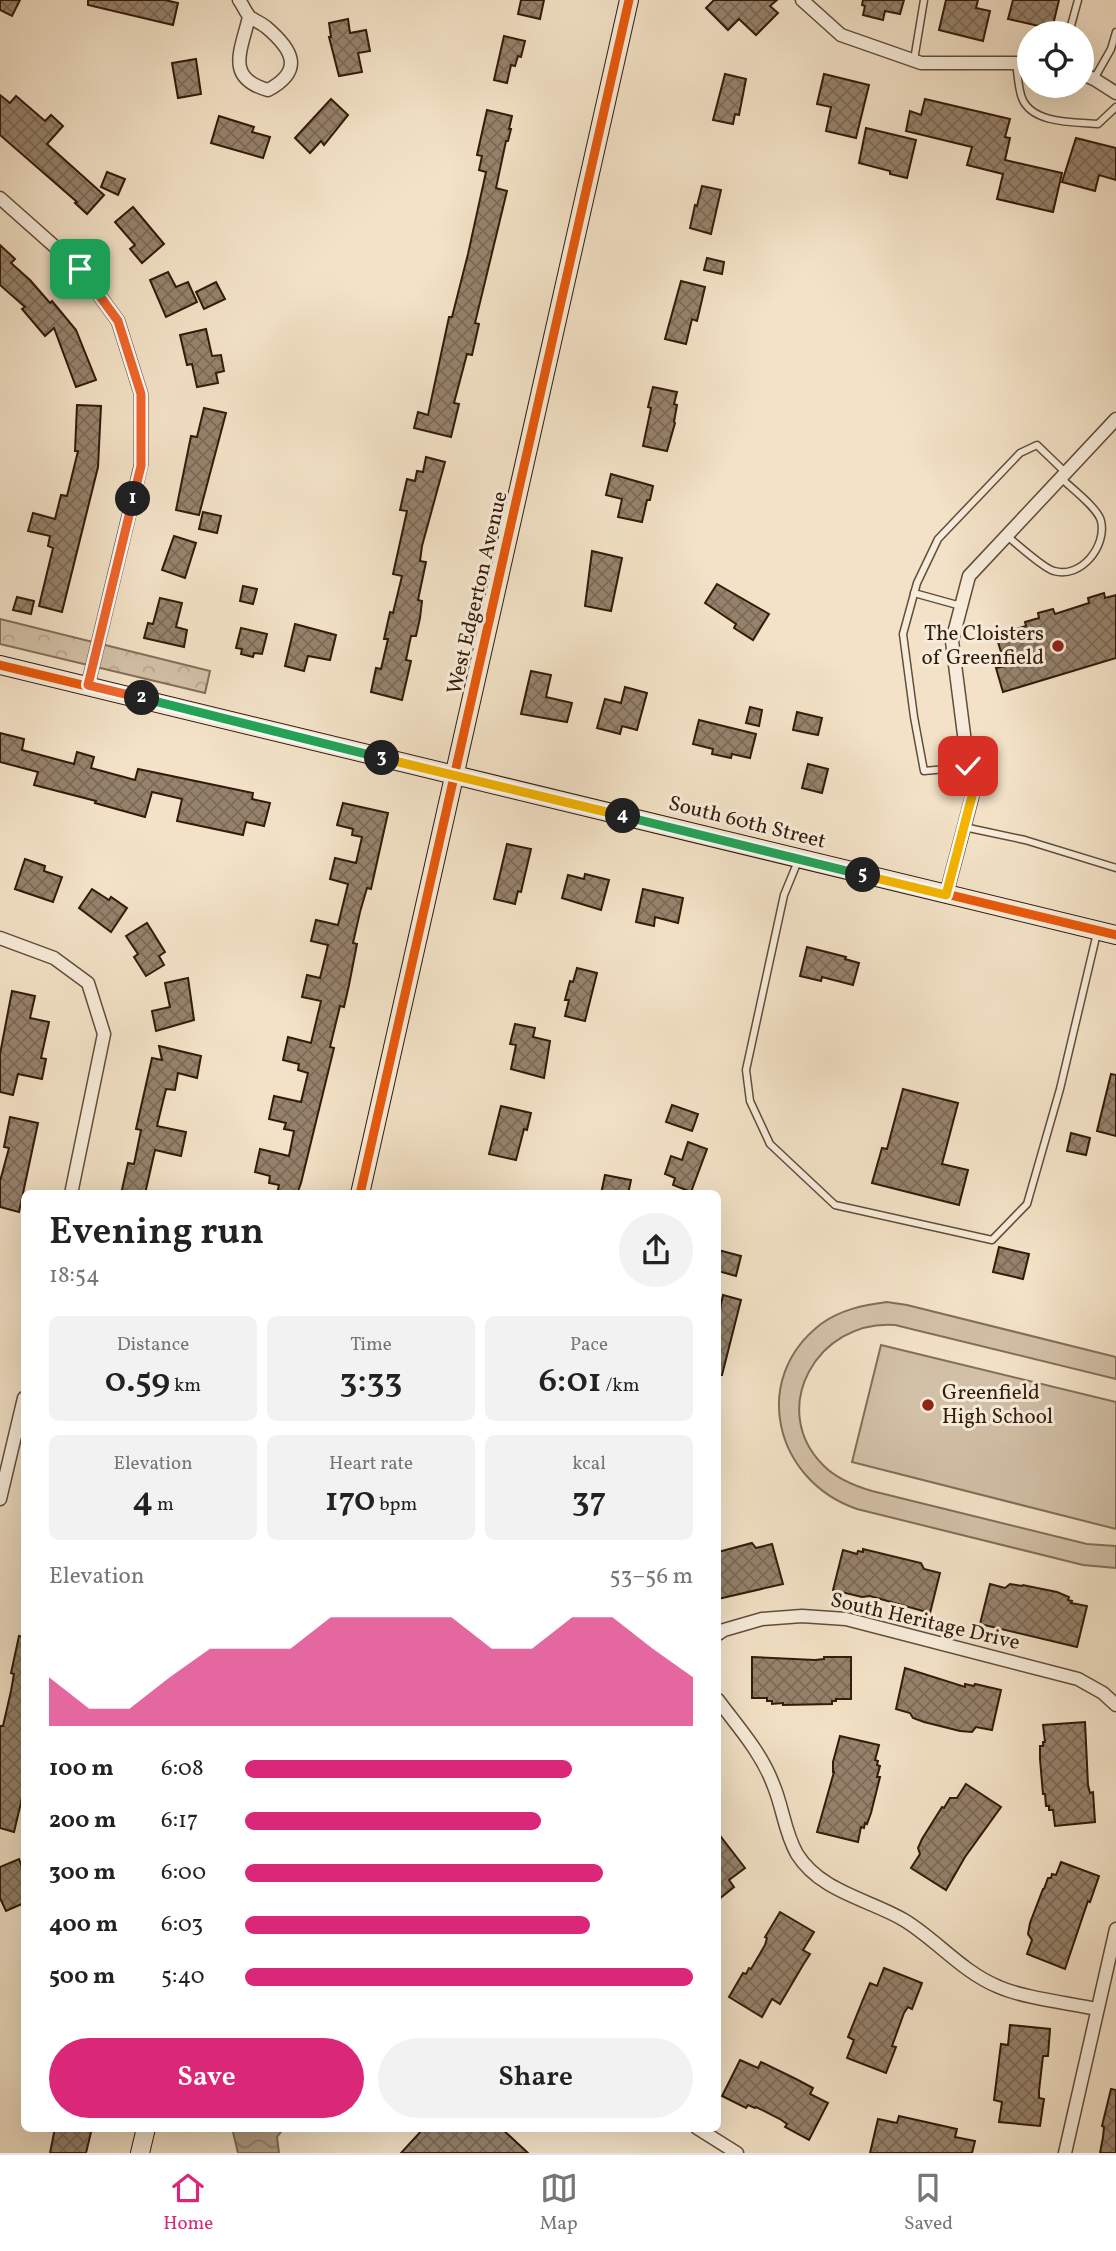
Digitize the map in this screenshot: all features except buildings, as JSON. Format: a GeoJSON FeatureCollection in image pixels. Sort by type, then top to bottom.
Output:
{"type":"FeatureCollection","features":[{"type":"Feature","properties":{"kind":"street"},"geometry":{"type":"LineString","coordinates":[[239,0],[249,17],[264,25],[289,50],[291,66],[283,82],[268,90],[253,86],[243,78],[239,58],[249,17]]}},
{"type":"Feature","properties":{"kind":"street","name":"West Edgerton Avenue"},"geometry":{"type":"LineString","coordinates":[[361,1190],[629,0]]}},
{"type":"Feature","properties":{"kind":"street"},"geometry":{"type":"LineString","coordinates":[[802,0],[841,35],[921,63],[1017,62]]}},
{"type":"Feature","properties":{"kind":"street"},"geometry":{"type":"LineString","coordinates":[[1094,80],[1116,93]]}},
{"type":"Feature","properties":{"kind":"street"},"geometry":{"type":"LineString","coordinates":[[0,198],[80,269],[118,321],[141,394],[141,466],[88,685]]}},
{"type":"Feature","properties":{"kind":"street"},"geometry":{"type":"LineString","coordinates":[[946,895],[972,796],[951,641],[969,576],[1116,419]]}},
{"type":"Feature","properties":{"kind":"street","name":"South 60th Street"},"geometry":{"type":"LineString","coordinates":[[0,665],[1116,935]]}},
{"type":"Feature","properties":{"kind":"street"},"geometry":{"type":"LineString","coordinates":[[0,938],[54,958],[88,983],[103,1034],[72,1190]]}},
{"type":"Feature","properties":{"kind":"street"},"geometry":{"type":"LineString","coordinates":[[0,1499],[21,1411]]}},
{"type":"Feature","properties":{"kind":"street","name":"South Heritage Drive"},"geometry":{"type":"LineString","coordinates":[[721,1632],[762,1619],[802,1616],[846,1619],[1078,1679],[1103,1693],[1116,1705]]}},
{"type":"Feature","properties":{"kind":"street"},"geometry":{"type":"LineString","coordinates":[[721,1704],[762,1760],[774,1785],[785,1826],[798,1855],[816,1875],[845,1894],[903,1920],[976,1977],[1002,1989],[1097,2009]]}},
{"type":"Feature","properties":{"kind":"street"},"geometry":{"type":"LineString","coordinates":[[1065,2153],[1116,1929]]}},
{"type":"Feature","properties":{"kind":"street"},"geometry":{"type":"LineString","coordinates":[[140,2153],[145,2132]]}},
{"type":"Feature","properties":{"kind":"street"},"geometry":{"type":"LineString","coordinates":[[703,2132],[737,2153]]}},
{"type":"Feature","properties":{"kind":"lane"},"geometry":{"type":"LineString","coordinates":[[914,60],[925,0]]}},
{"type":"Feature","properties":{"kind":"lane"},"geometry":{"type":"LineString","coordinates":[[1072,21],[1078,0]]}},
{"type":"Feature","properties":{"kind":"lane"},"geometry":{"type":"LineString","coordinates":[[1094,69],[1111,49],[1116,32]]}},
{"type":"Feature","properties":{"kind":"lane"},"geometry":{"type":"LineString","coordinates":[[1022,98],[1031,112],[1041,117],[1098,124],[1116,107]]}},
{"type":"Feature","properties":{"kind":"lane"},"geometry":{"type":"LineString","coordinates":[[968,766],[924,771],[903,634],[914,593],[938,539],[1020,453],[1037,445],[1101,520],[1101,542],[1082,567],[1069,573],[1053,571],[1007,536]]}},
{"type":"Feature","properties":{"kind":"lane"},"geometry":{"type":"LineString","coordinates":[[914,593],[961,606]]}},
{"type":"Feature","properties":{"kind":"lane"},"geometry":{"type":"LineString","coordinates":[[964,827],[1025,840],[1116,868]]}},
{"type":"Feature","properties":{"kind":"lane"},"geometry":{"type":"LineString","coordinates":[[799,859],[784,895],[746,1070],[750,1101],[770,1144],[835,1205],[992,1240],[1027,1204],[1060,1089],[1097,931]]}},
{"type":"Feature","properties":{"kind":"green space"},"geometry":{"type":"Polygon","coordinates":[[[0,619],[210,671],[205,693],[0,644],[0,619]]]}},
{"type":"Feature","properties":{"kind":"green space"},"geometry":{"type":"Polygon","coordinates":[[[887,1302],[1116,1357],[1116,1379],[895,1325],[867,1327],[843,1336],[823,1352],[809,1372],[801,1395],[800,1419],[807,1443],[824,1466],[846,1482],[872,1491],[1087,1544],[1116,1546],[1116,1568],[1083,1565],[857,1509],[829,1495],[807,1476],[791,1453],[781,1427],[779,1399],[785,1372],[799,1347],[821,1324],[852,1309],[887,1302]]]}},
{"type":"Feature","properties":{"kind":"green space"},"geometry":{"type":"Polygon","coordinates":[[[881,1345],[1116,1402],[1116,1529],[852,1462],[881,1345]]]}},
{"type":"Feature","properties":{"kind":"water"},"geometry":{"type":"Polygon","coordinates":[[[233,2132],[281,2132],[277,2137],[279,2153],[238,2153],[233,2132]]]}},
{"type":"Feature","properties":{"kind":"cycle path"},"geometry":{"type":"LineString","coordinates":[[361,1190],[629,0]]}},
{"type":"Feature","properties":{"kind":"cycle path"},"geometry":{"type":"LineString","coordinates":[[0,665],[1116,935]]}},
{"type":"Feature","properties":{"kind":"place","name":"The Cloisters of Greenfield"},"geometry":{"type":"Point","coordinates":[1058,646]}},
{"type":"Feature","properties":{"kind":"place","name":"Greenfield High School"},"geometry":{"type":"Point","coordinates":[928,1405]}},
{"type":"Feature","properties":{"kind":"route"},"geometry":{"type":"LineString","coordinates":[[80,269],[118,321],[141,394],[141,466],[88,685],[946,895],[972,796],[968,766]]}}]}
